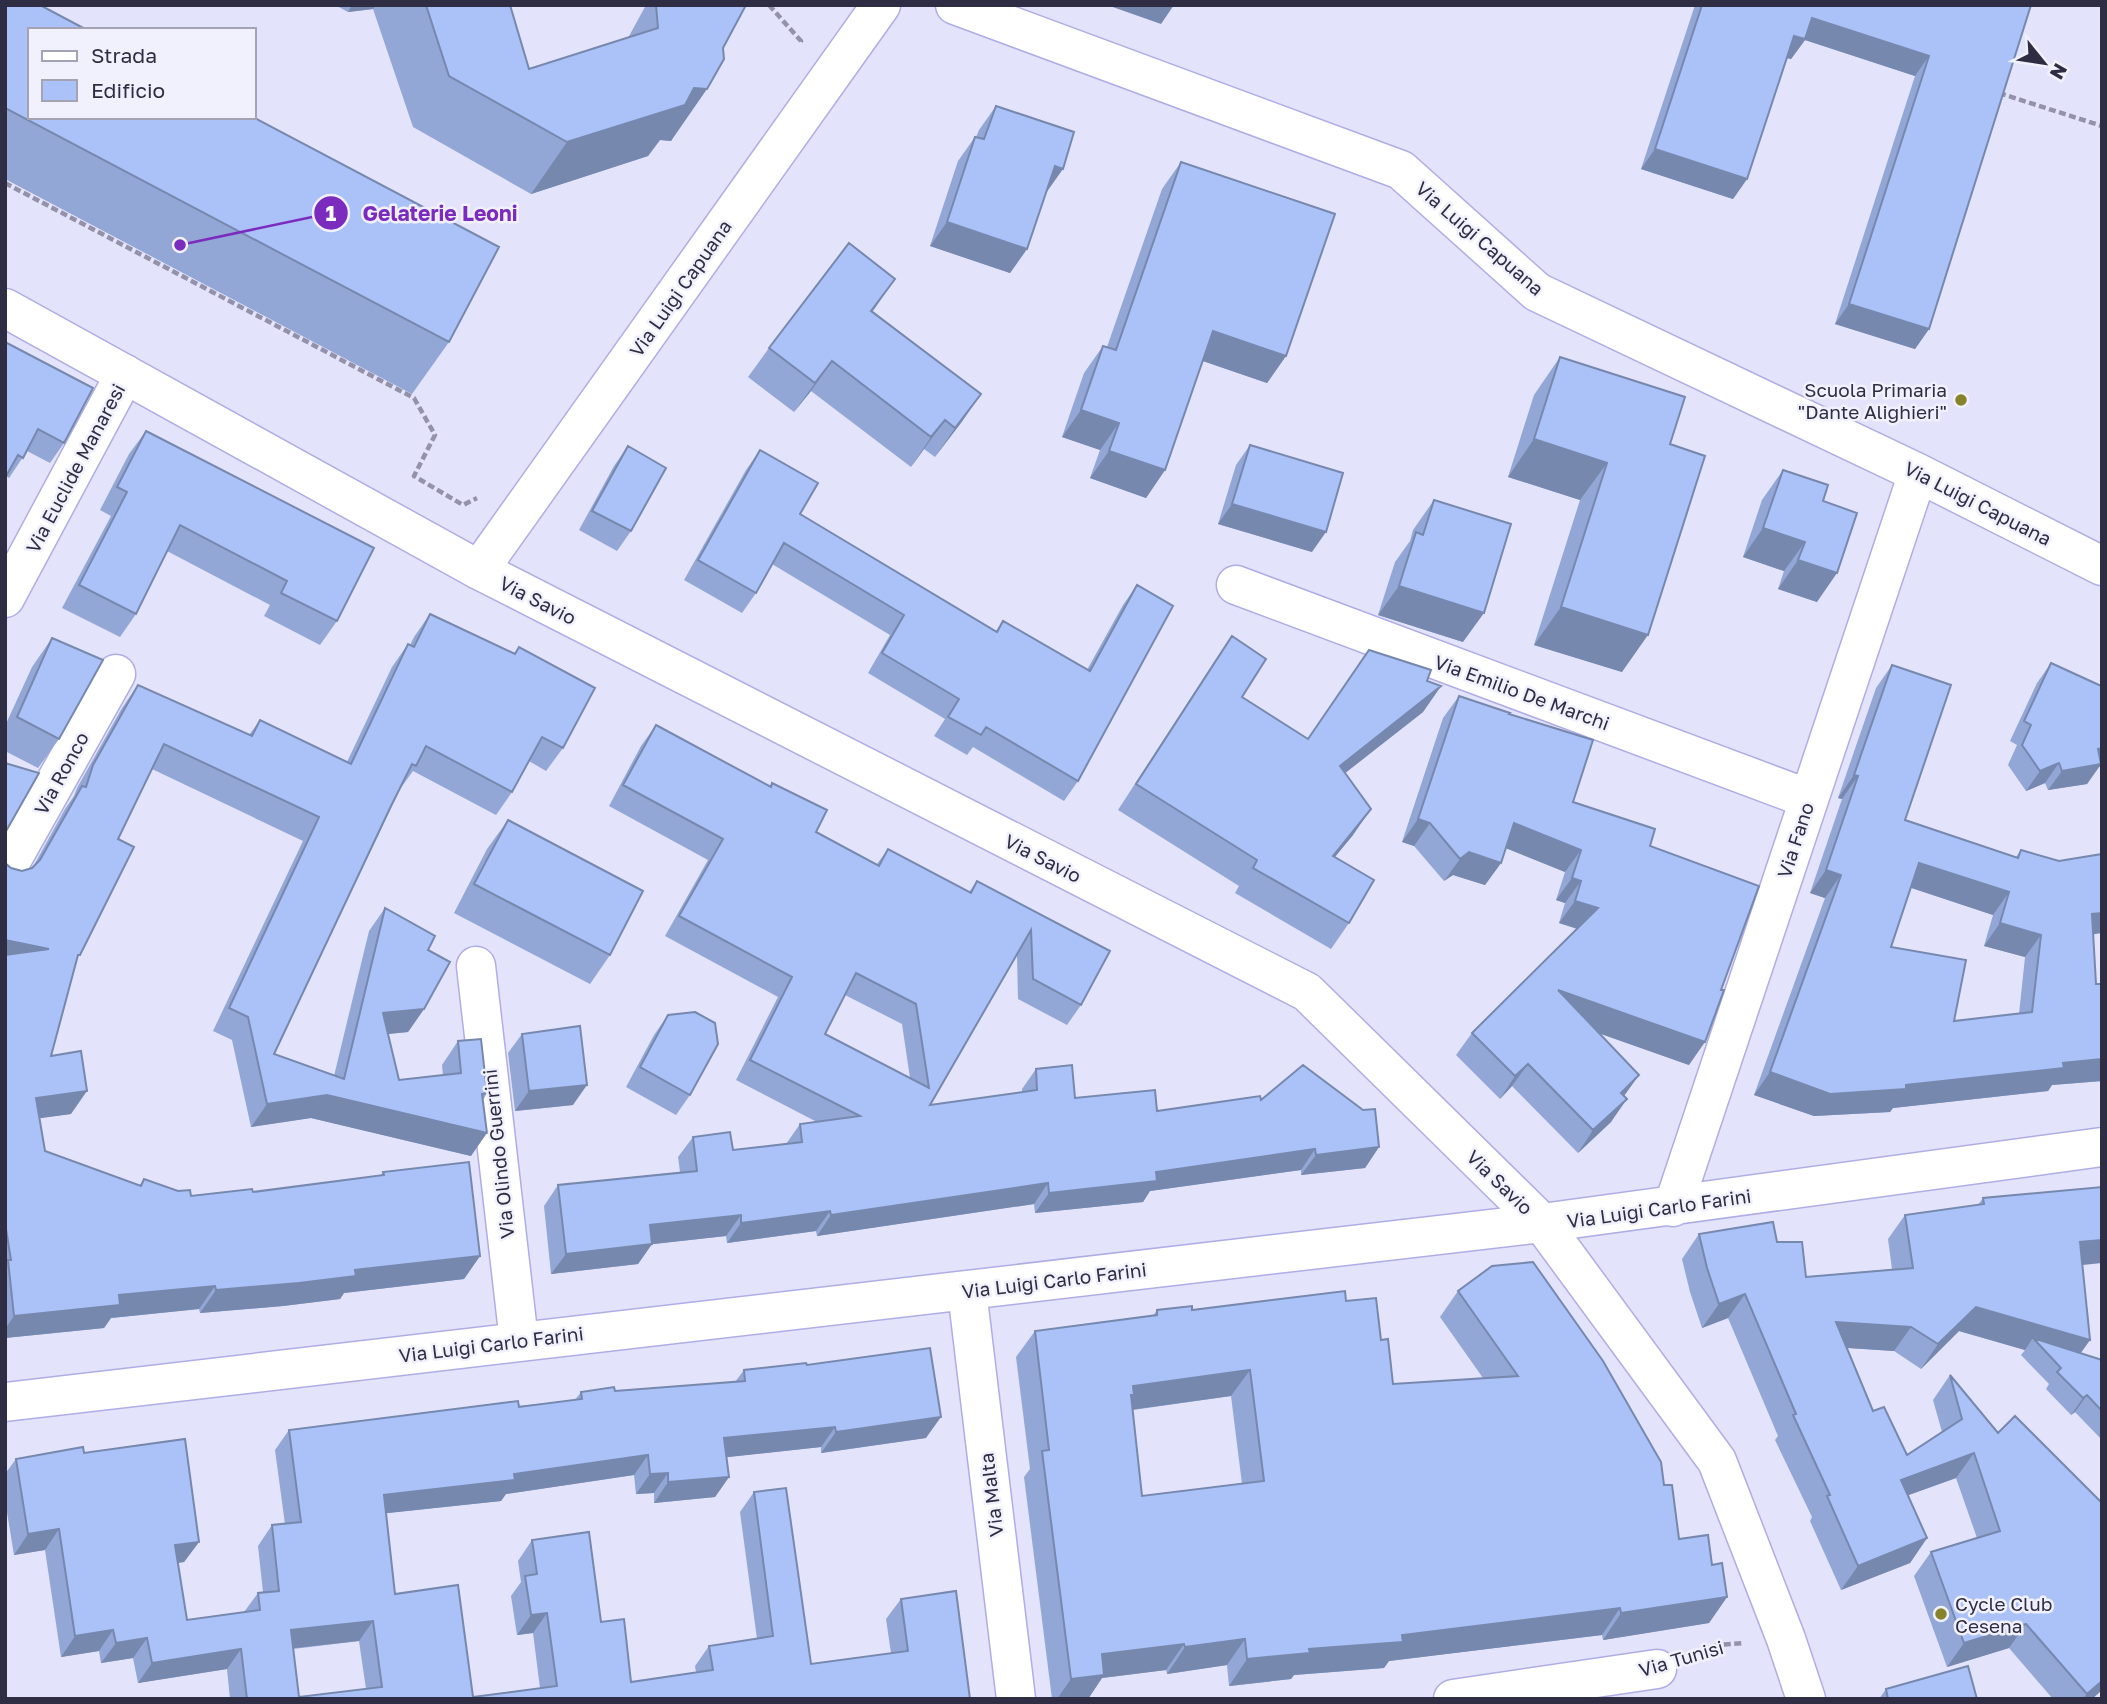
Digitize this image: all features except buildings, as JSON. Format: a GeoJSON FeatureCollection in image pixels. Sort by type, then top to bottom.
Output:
{"type":"FeatureCollection","features":[{"type":"Feature","properties":{"kind":"street","name":"Via Luigi Capuana"},"geometry":{"type":"LineString","coordinates":[[480,570],[881,5]]}},
{"type":"Feature","properties":{"kind":"street","name":"Via Luigi Capuana"},"geometry":{"type":"LineString","coordinates":[[955,5],[1401,170],[1537,292],[1918,473],[2102,566]]}},
{"type":"Feature","properties":{"kind":"street","name":"Via Savio"},"geometry":{"type":"LineString","coordinates":[[5,308],[480,570],[1307,992],[1542,1223],[1717,1461],[1786,1639],[1806,1699]]}},
{"type":"Feature","properties":{"kind":"street","name":"Via Euclide Manaresi"},"geometry":{"type":"LineString","coordinates":[[5,598],[125,374]]}},
{"type":"Feature","properties":{"kind":"street","name":"Via Fano"},"geometry":{"type":"LineString","coordinates":[[1673,1207],[1918,473]]}},
{"type":"Feature","properties":{"kind":"street","name":"Via Emilio De Marchi"},"geometry":{"type":"LineString","coordinates":[[1236,585],[1809,799]]}},
{"type":"Feature","properties":{"kind":"street","name":"Via Ronco"},"geometry":{"type":"LineString","coordinates":[[5,872],[116,674]]}},
{"type":"Feature","properties":{"kind":"street","name":"Via Olindo Guerrini"},"geometry":{"type":"LineString","coordinates":[[476,966],[519,1341]]}},
{"type":"Feature","properties":{"kind":"street","name":"Via Luigi Carlo Farini"},"geometry":{"type":"LineString","coordinates":[[5,1402],[1542,1223],[2102,1147]]}},
{"type":"Feature","properties":{"kind":"street","name":"Via Malta"},"geometry":{"type":"LineString","coordinates":[[967,1291],[1016,1699]]}},
{"type":"Feature","properties":{"kind":"street","name":"Via Tunisi"},"geometry":{"type":"LineString","coordinates":[[1453,1699],[1657,1669]]}},
{"type":"Feature","properties":{"kind":"path"},"geometry":{"type":"LineString","coordinates":[[769,5],[801,41],[794,52]]}},
{"type":"Feature","properties":{"kind":"path"},"geometry":{"type":"LineString","coordinates":[[1996,91],[2102,126]]}},
{"type":"Feature","properties":{"kind":"path"},"geometry":{"type":"LineString","coordinates":[[5,183],[414,398],[435,435],[414,476],[463,505],[483,495]]}},
{"type":"Feature","properties":{"kind":"path","name":"Via Tunisi"},"geometry":{"type":"LineString","coordinates":[[1657,1669],[1717,1645],[1786,1639]]}},
{"type":"Feature","properties":{"kind":"place","name":"Gelaterie Leoni"},"geometry":{"type":"Point","coordinates":[180,245]}},
{"type":"Feature","properties":{"kind":"place","name":"Scuola Primaria \"Dante Alighieri\""},"geometry":{"type":"Point","coordinates":[1961,400]}},
{"type":"Feature","properties":{"kind":"place","name":"Cycle Club Cesena"},"geometry":{"type":"Point","coordinates":[1941,1614]}}]}
